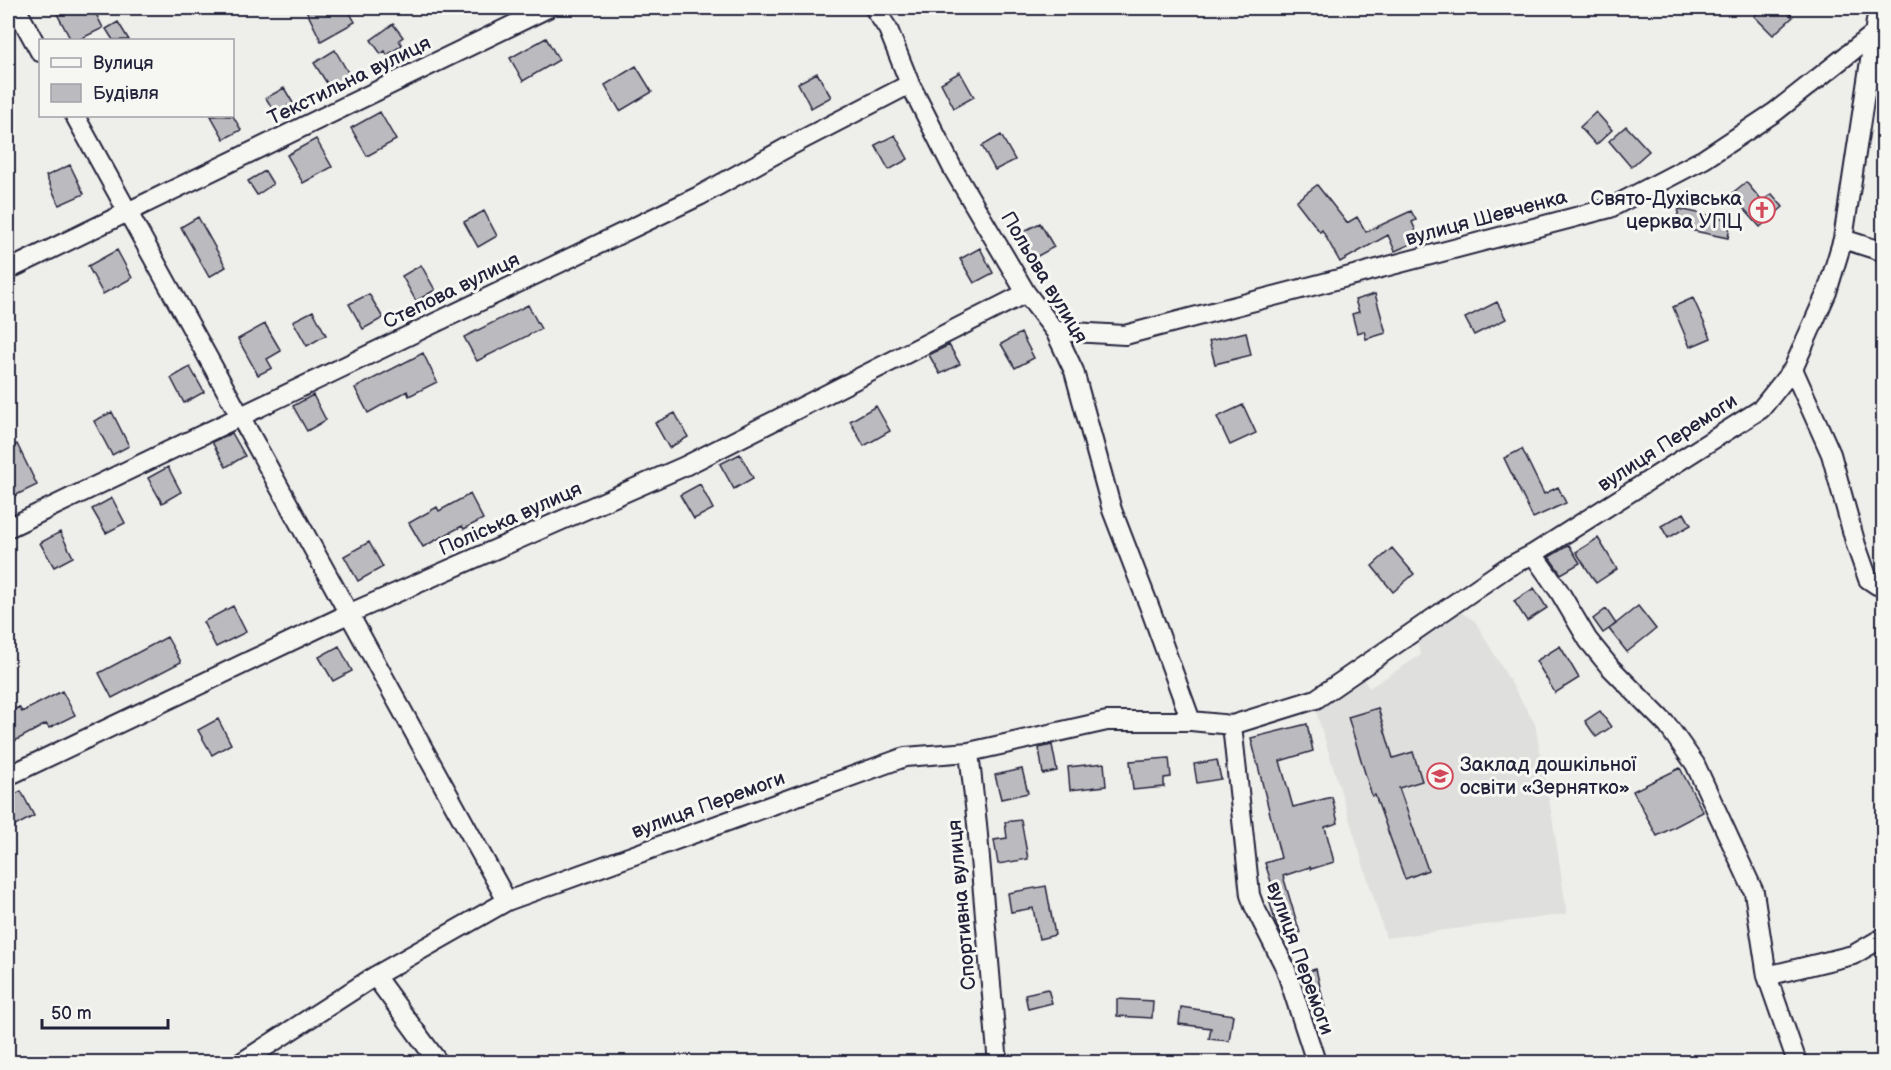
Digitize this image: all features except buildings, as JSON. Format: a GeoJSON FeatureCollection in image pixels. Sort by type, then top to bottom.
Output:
{"type":"FeatureCollection","features":[{"type":"Feature","properties":{"kind":"street","name":"Текстильна вулиця"},"geometry":{"type":"LineString","coordinates":[[8,270],[548,8]]}},
{"type":"Feature","properties":{"kind":"street","name":"Польова вулиця"},"geometry":{"type":"LineString","coordinates":[[874,8],[888,29],[910,84],[953,169],[1026,293],[1055,331],[1074,371],[1112,510],[1191,721]]}},
{"type":"Feature","properties":{"kind":"street","name":"вулиця Перемоги"},"geometry":{"type":"LineString","coordinates":[[242,1062],[375,976],[507,901],[905,757],[969,752],[1107,721],[1191,721],[1232,725],[1316,699],[1506,568],[1533,554],[1761,409],[1793,369],[1827,292],[1843,239],[1879,32],[1878,8]]}},
{"type":"Feature","properties":{"kind":"street"},"geometry":{"type":"LineString","coordinates":[[19,12],[39,50]]}},
{"type":"Feature","properties":{"kind":"street","name":"вулиця Шевченка"},"geometry":{"type":"LineString","coordinates":[[1055,331],[1125,335],[1610,208],[1704,159],[1775,111],[1879,32]]}},
{"type":"Feature","properties":{"kind":"street","name":"Степова вулиця"},"geometry":{"type":"LineString","coordinates":[[8,528],[699,196],[910,84]]}},
{"type":"Feature","properties":{"kind":"street"},"geometry":{"type":"LineString","coordinates":[[76,117],[507,901]]}},
{"type":"Feature","properties":{"kind":"street"},"geometry":{"type":"LineString","coordinates":[[1843,239],[1884,252]]}},
{"type":"Feature","properties":{"kind":"street","name":"Поліська вулиця"},"geometry":{"type":"LineString","coordinates":[[8,776],[348,614],[685,466],[1026,293]]}},
{"type":"Feature","properties":{"kind":"street"},"geometry":{"type":"LineString","coordinates":[[1793,369],[1831,454],[1856,545],[1868,579],[1877,585],[1884,584]]}},
{"type":"Feature","properties":{"kind":"street"},"geometry":{"type":"LineString","coordinates":[[1533,554],[1559,591],[1588,640],[1609,666],[1668,726],[1695,764],[1754,892],[1767,976],[1797,1062]]}},
{"type":"Feature","properties":{"kind":"street","name":"вулиця Перемоги"},"geometry":{"type":"LineString","coordinates":[[1232,725],[1250,895],[1286,967],[1316,1062]]}},
{"type":"Feature","properties":{"kind":"street","name":"Спортивна вулиця"},"geometry":{"type":"LineString","coordinates":[[969,752],[998,1053]]}},
{"type":"Feature","properties":{"kind":"street"},"geometry":{"type":"LineString","coordinates":[[1767,976],[1853,955],[1884,937]]}},
{"type":"Feature","properties":{"kind":"street"},"geometry":{"type":"LineString","coordinates":[[375,976],[438,1062]]}},
{"type":"Feature","properties":{"kind":"shaded area","name":"Заклад дошкільної освіти «Зернятко»"},"geometry":{"type":"Polygon","coordinates":[[[1459,611],[1475,621],[1535,724],[1567,914],[1386,938],[1315,708],[1361,675],[1369,688],[1421,655],[1416,638],[1459,611]]]}},
{"type":"Feature","properties":{"kind":"place","name":"Свято-Духівська церква УПЦ"},"geometry":{"type":"Point","coordinates":[1762,210]}},
{"type":"Feature","properties":{"kind":"place","name":"Заклад дошкільної освіти «Зернятко»"},"geometry":{"type":"Point","coordinates":[1440,776]}}]}
